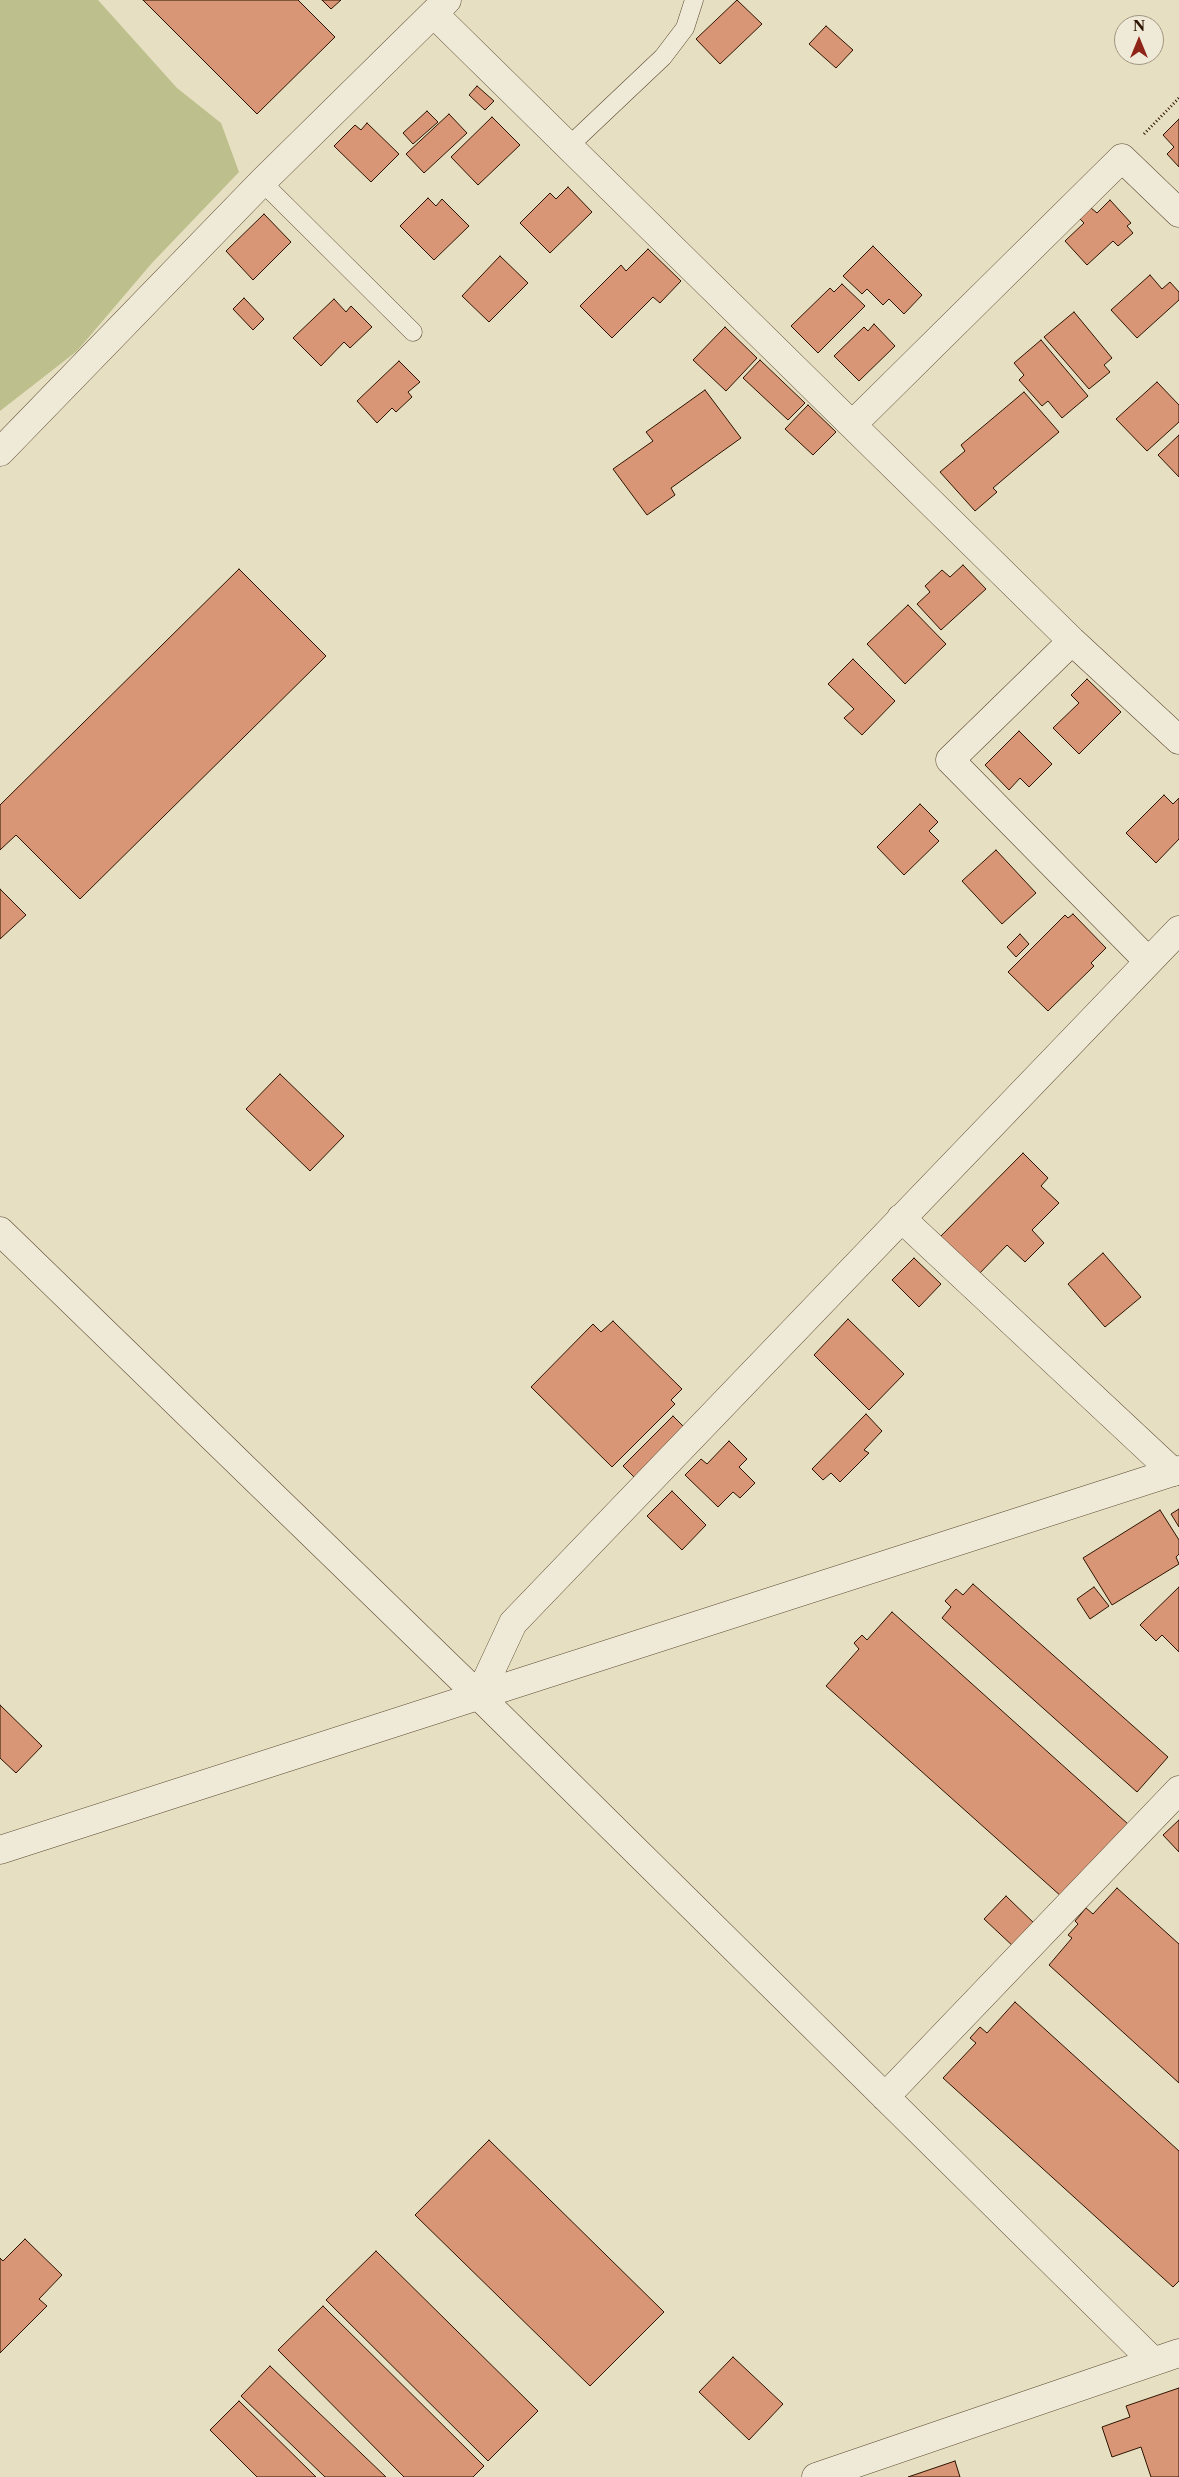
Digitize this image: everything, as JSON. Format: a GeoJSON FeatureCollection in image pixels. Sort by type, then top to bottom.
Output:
{"type":"FeatureCollection","features":[{"type":"Feature","properties":{"kind":"street"},"geometry":{"type":"LineString","coordinates":[[0,452],[262,182],[441,7],[570,145],[1072,641],[1179,739]]}},
{"type":"Feature","properties":{"kind":"street"},"geometry":{"type":"LineString","coordinates":[[853,424],[1122,158],[1179,213]]}},
{"type":"Feature","properties":{"kind":"street"},"geometry":{"type":"LineString","coordinates":[[1072,641],[950,760],[1148,961]]}},
{"type":"Feature","properties":{"kind":"street"},"geometry":{"type":"LineString","coordinates":[[479,1696],[513,1622],[1179,930]]}},
{"type":"Feature","properties":{"kind":"street"},"geometry":{"type":"LineString","coordinates":[[0,1850],[1176,1471],[901,1218]]}},
{"type":"Feature","properties":{"kind":"street"},"geometry":{"type":"LineString","coordinates":[[0,1231],[479,1696],[1153,2361]]}},
{"type":"Feature","properties":{"kind":"street"},"geometry":{"type":"LineString","coordinates":[[885,2097],[1179,1790]]}},
{"type":"Feature","properties":{"kind":"street"},"geometry":{"type":"LineString","coordinates":[[816,2477],[1179,2353]]}},
{"type":"Feature","properties":{"kind":"lane"},"geometry":{"type":"LineString","coordinates":[[570,145],[663,57],[685,28],[694,0]]}},
{"type":"Feature","properties":{"kind":"lane"},"geometry":{"type":"LineString","coordinates":[[262,182],[413,332]]}},
{"type":"Feature","properties":{"kind":"path"},"geometry":{"type":"LineString","coordinates":[[1122,158],[1179,98]]}},
{"type":"Feature","properties":{"kind":"green space"},"geometry":{"type":"Polygon","coordinates":[[[0,0],[98,0],[177,88],[221,123],[239,172],[152,263],[77,351],[0,411],[0,0]]]}},
{"type":"Feature","properties":{"kind":"building"},"geometry":{"type":"Polygon","coordinates":[[[143,0],[298,0],[335,37],[257,114],[143,0]]]}},
{"type":"Feature","properties":{"kind":"building"},"geometry":{"type":"Polygon","coordinates":[[[322,0],[341,0],[331,9],[322,0]]]}},
{"type":"Feature","properties":{"kind":"building"},"geometry":{"type":"Polygon","coordinates":[[[737,0],[762,24],[720,64],[696,39],[737,0]]]}},
{"type":"Feature","properties":{"kind":"building"},"geometry":{"type":"Polygon","coordinates":[[[826,26],[853,50],[836,68],[809,44],[826,26]]]}},
{"type":"Feature","properties":{"kind":"building"},"geometry":{"type":"Polygon","coordinates":[[[477,86],[494,101],[485,110],[469,95],[477,86]]]}},
{"type":"Feature","properties":{"kind":"building"},"geometry":{"type":"Polygon","coordinates":[[[427,111],[438,122],[413,144],[403,133],[427,111]]]}},
{"type":"Feature","properties":{"kind":"building"},"geometry":{"type":"Polygon","coordinates":[[[449,114],[467,133],[424,173],[406,154],[449,114]]]}},
{"type":"Feature","properties":{"kind":"building"},"geometry":{"type":"Polygon","coordinates":[[[492,117],[520,145],[478,185],[451,157],[492,117]]]}},
{"type":"Feature","properties":{"kind":"building"},"geometry":{"type":"Polygon","coordinates":[[[1179,119],[1179,167],[1167,154],[1174,147],[1163,135],[1179,119]]]}},
{"type":"Feature","properties":{"kind":"building"},"geometry":{"type":"Polygon","coordinates":[[[367,123],[399,154],[371,182],[334,146],[355,125],[361,130],[367,123]]]}},
{"type":"Feature","properties":{"kind":"building"},"geometry":{"type":"Polygon","coordinates":[[[568,187],[592,212],[550,253],[520,223],[550,193],[556,199],[568,187]]]}},
{"type":"Feature","properties":{"kind":"building"},"geometry":{"type":"Polygon","coordinates":[[[428,198],[436,206],[442,199],[469,226],[434,260],[400,226],[428,198]]]}},
{"type":"Feature","properties":{"kind":"building"},"geometry":{"type":"Polygon","coordinates":[[[1110,200],[1131,223],[1127,226],[1133,233],[1118,246],[1113,241],[1087,265],[1065,241],[1084,223],[1080,219],[1091,208],[1097,213],[1110,200]]]}},
{"type":"Feature","properties":{"kind":"building"},"geometry":{"type":"Polygon","coordinates":[[[264,214],[291,242],[253,280],[226,251],[264,214]]]}},
{"type":"Feature","properties":{"kind":"building"},"geometry":{"type":"Polygon","coordinates":[[[873,246],[922,295],[904,314],[889,299],[883,305],[867,289],[862,294],[843,276],[873,246]]]}},
{"type":"Feature","properties":{"kind":"building"},"geometry":{"type":"Polygon","coordinates":[[[648,249],[681,281],[660,303],[653,297],[612,338],[580,306],[621,265],[626,271],[648,249]]]}},
{"type":"Feature","properties":{"kind":"building"},"geometry":{"type":"Polygon","coordinates":[[[500,256],[528,283],[489,322],[462,296],[500,256]]]}},
{"type":"Feature","properties":{"kind":"building"},"geometry":{"type":"Polygon","coordinates":[[[1150,275],[1162,289],[1170,282],[1179,292],[1179,300],[1137,338],[1111,310],[1150,275]]]}},
{"type":"Feature","properties":{"kind":"building"},"geometry":{"type":"Polygon","coordinates":[[[842,284],[865,306],[818,353],[791,326],[830,288],[834,292],[842,284]]]}},
{"type":"Feature","properties":{"kind":"building"},"geometry":{"type":"Polygon","coordinates":[[[244,298],[264,319],[253,330],[233,309],[244,298]]]}},
{"type":"Feature","properties":{"kind":"building"},"geometry":{"type":"Polygon","coordinates":[[[334,299],[346,312],[351,306],[372,327],[350,348],[344,342],[321,366],[293,338],[334,299]]]}},
{"type":"Feature","properties":{"kind":"building"},"geometry":{"type":"Polygon","coordinates":[[[1074,312],[1112,358],[1104,365],[1110,372],[1089,389],[1044,337],[1074,312]]]}},
{"type":"Feature","properties":{"kind":"building"},"geometry":{"type":"Polygon","coordinates":[[[874,324],[895,346],[859,381],[834,356],[864,327],[868,331],[874,324]]]}},
{"type":"Feature","properties":{"kind":"building"},"geometry":{"type":"Polygon","coordinates":[[[725,327],[757,358],[726,391],[693,360],[725,327]]]}},
{"type":"Feature","properties":{"kind":"building"},"geometry":{"type":"Polygon","coordinates":[[[1041,340],[1088,396],[1062,418],[1048,401],[1042,406],[1019,380],[1024,375],[1014,363],[1041,340]]]}},
{"type":"Feature","properties":{"kind":"building"},"geometry":{"type":"Polygon","coordinates":[[[760,360],[805,403],[788,420],[743,378],[760,360]]]}},
{"type":"Feature","properties":{"kind":"building"},"geometry":{"type":"Polygon","coordinates":[[[399,361],[420,382],[408,392],[412,397],[396,412],[392,408],[377,423],[357,401],[399,361]]]}},
{"type":"Feature","properties":{"kind":"building"},"geometry":{"type":"Polygon","coordinates":[[[1157,382],[1179,405],[1179,422],[1147,451],[1116,419],[1157,382]]]}},
{"type":"Feature","properties":{"kind":"building"},"geometry":{"type":"Polygon","coordinates":[[[705,390],[741,438],[671,488],[675,495],[647,515],[613,469],[653,441],[646,432],[705,390]]]}},
{"type":"Feature","properties":{"kind":"building"},"geometry":{"type":"Polygon","coordinates":[[[1024,392],[1059,432],[993,488],[997,492],[975,511],[940,472],[965,451],[961,445],[1024,392]]]}},
{"type":"Feature","properties":{"kind":"building"},"geometry":{"type":"Polygon","coordinates":[[[808,405],[836,432],[813,455],[785,429],[808,405]]]}},
{"type":"Feature","properties":{"kind":"building"},"geometry":{"type":"Polygon","coordinates":[[[1179,435],[1179,477],[1158,455],[1179,435]]]}},
{"type":"Feature","properties":{"kind":"building"},"geometry":{"type":"Polygon","coordinates":[[[963,565],[986,589],[941,630],[917,604],[930,592],[925,586],[942,570],[950,577],[963,565]]]}},
{"type":"Feature","properties":{"kind":"building"},"geometry":{"type":"Polygon","coordinates":[[[239,569],[326,656],[80,899],[16,835],[0,850],[0,805],[239,569]]]}},
{"type":"Feature","properties":{"kind":"building"},"geometry":{"type":"Polygon","coordinates":[[[908,605],[946,644],[905,684],[867,644],[908,605]]]}},
{"type":"Feature","properties":{"kind":"building"},"geometry":{"type":"Polygon","coordinates":[[[853,659],[895,701],[862,735],[844,718],[854,709],[828,684],[853,659]]]}},
{"type":"Feature","properties":{"kind":"building"},"geometry":{"type":"Polygon","coordinates":[[[1087,679],[1121,712],[1079,754],[1053,728],[1079,703],[1071,695],[1087,679]]]}},
{"type":"Feature","properties":{"kind":"building"},"geometry":{"type":"Polygon","coordinates":[[[1019,731],[1052,764],[1029,787],[1020,778],[1009,790],[985,765],[1019,731]]]}},
{"type":"Feature","properties":{"kind":"building"},"geometry":{"type":"Polygon","coordinates":[[[1164,795],[1173,804],[1179,798],[1179,839],[1156,863],[1126,833],[1164,795]]]}},
{"type":"Feature","properties":{"kind":"building"},"geometry":{"type":"Polygon","coordinates":[[[920,804],[938,822],[929,831],[939,841],[904,875],[877,847],[920,804]]]}},
{"type":"Feature","properties":{"kind":"building"},"geometry":{"type":"Polygon","coordinates":[[[996,850],[1036,893],[1002,924],[962,881],[996,850]]]}},
{"type":"Feature","properties":{"kind":"building"},"geometry":{"type":"Polygon","coordinates":[[[0,889],[26,915],[0,939],[0,889]]]}},
{"type":"Feature","properties":{"kind":"building"},"geometry":{"type":"Polygon","coordinates":[[[1073,914],[1106,948],[1091,963],[1094,966],[1048,1011],[1008,972],[1065,915],[1068,918],[1073,914]]]}},
{"type":"Feature","properties":{"kind":"building"},"geometry":{"type":"Polygon","coordinates":[[[1020,934],[1029,944],[1016,957],[1007,947],[1020,934]]]}},
{"type":"Feature","properties":{"kind":"building"},"geometry":{"type":"Polygon","coordinates":[[[280,1074],[344,1136],[310,1171],[246,1109],[280,1074]]]}},
{"type":"Feature","properties":{"kind":"building"},"geometry":{"type":"Polygon","coordinates":[[[1023,1153],[1048,1178],[1041,1186],[1059,1203],[1032,1230],[1044,1243],[1025,1262],[1007,1245],[977,1276],[938,1239],[1023,1153]]]}},
{"type":"Feature","properties":{"kind":"building"},"geometry":{"type":"Polygon","coordinates":[[[1103,1253],[1141,1297],[1105,1327],[1068,1284],[1103,1253]]]}},
{"type":"Feature","properties":{"kind":"building"},"geometry":{"type":"Polygon","coordinates":[[[914,1258],[941,1284],[919,1307],[892,1280],[914,1258]]]}},
{"type":"Feature","properties":{"kind":"building"},"geometry":{"type":"Polygon","coordinates":[[[848,1319],[904,1374],[869,1410],[814,1355],[848,1319]]]}},
{"type":"Feature","properties":{"kind":"building"},"geometry":{"type":"Polygon","coordinates":[[[613,1321],[682,1389],[671,1400],[675,1404],[612,1467],[531,1387],[593,1324],[601,1332],[613,1321]]]}},
{"type":"Feature","properties":{"kind":"building"},"geometry":{"type":"Polygon","coordinates":[[[866,1414],[882,1431],[864,1450],[869,1453],[840,1482],[831,1473],[823,1480],[812,1469],[866,1414]]]}},
{"type":"Feature","properties":{"kind":"building"},"geometry":{"type":"Polygon","coordinates":[[[673,1416],[684,1427],[634,1477],[623,1466],[673,1416]]]}},
{"type":"Feature","properties":{"kind":"building"},"geometry":{"type":"Polygon","coordinates":[[[729,1441],[747,1459],[739,1467],[755,1483],[740,1498],[733,1492],[718,1507],[685,1475],[701,1459],[707,1464],[729,1441]]]}},
{"type":"Feature","properties":{"kind":"building"},"geometry":{"type":"Polygon","coordinates":[[[672,1491],[706,1525],[682,1550],[647,1516],[672,1491]]]}},
{"type":"Feature","properties":{"kind":"building"},"geometry":{"type":"Polygon","coordinates":[[[1179,1509],[1179,1527],[1171,1514],[1179,1509]]]}},
{"type":"Feature","properties":{"kind":"building"},"geometry":{"type":"Polygon","coordinates":[[[1160,1510],[1179,1540],[1179,1554],[1176,1557],[1179,1564],[1112,1605],[1083,1558],[1160,1510]]]}},
{"type":"Feature","properties":{"kind":"building"},"geometry":{"type":"Polygon","coordinates":[[[973,1584],[1168,1757],[1137,1792],[942,1618],[951,1607],[945,1601],[956,1589],[963,1595],[973,1584]]]}},
{"type":"Feature","properties":{"kind":"building"},"geometry":{"type":"Polygon","coordinates":[[[1094,1587],[1109,1606],[1090,1619],[1077,1599],[1094,1587]]]}},
{"type":"Feature","properties":{"kind":"building"},"geometry":{"type":"Polygon","coordinates":[[[1179,1587],[1179,1652],[1162,1635],[1156,1641],[1140,1625],[1179,1587]]]}},
{"type":"Feature","properties":{"kind":"building"},"geometry":{"type":"Polygon","coordinates":[[[892,1612],[1128,1824],[1062,1897],[826,1686],[859,1649],[854,1643],[862,1635],[867,1640],[892,1612]]]}},
{"type":"Feature","properties":{"kind":"building"},"geometry":{"type":"Polygon","coordinates":[[[0,1705],[42,1746],[16,1773],[0,1758],[0,1705]]]}},
{"type":"Feature","properties":{"kind":"building"},"geometry":{"type":"Polygon","coordinates":[[[1179,1820],[1179,1852],[1163,1835],[1179,1820]]]}},
{"type":"Feature","properties":{"kind":"building"},"geometry":{"type":"Polygon","coordinates":[[[1117,1888],[1179,1944],[1179,2083],[1049,1965],[1072,1938],[1068,1935],[1078,1924],[1075,1921],[1086,1908],[1093,1914],[1117,1888]]]}},
{"type":"Feature","properties":{"kind":"building"},"geometry":{"type":"Polygon","coordinates":[[[1006,1896],[1037,1926],[1015,1948],[984,1919],[1006,1896]]]}},
{"type":"Feature","properties":{"kind":"building"},"geometry":{"type":"Polygon","coordinates":[[[1015,2002],[1179,2151],[1179,2281],[1173,2287],[943,2078],[976,2043],[970,2038],[980,2027],[987,2033],[1015,2002]]]}},
{"type":"Feature","properties":{"kind":"building"},"geometry":{"type":"Polygon","coordinates":[[[489,2140],[664,2312],[590,2386],[415,2215],[489,2140]]]}},
{"type":"Feature","properties":{"kind":"building"},"geometry":{"type":"Polygon","coordinates":[[[25,2239],[62,2275],[39,2299],[47,2306],[0,2353],[0,2258],[3,2261],[25,2239]]]}},
{"type":"Feature","properties":{"kind":"building"},"geometry":{"type":"Polygon","coordinates":[[[376,2251],[538,2411],[488,2461],[326,2300],[376,2251]]]}},
{"type":"Feature","properties":{"kind":"building"},"geometry":{"type":"Polygon","coordinates":[[[323,2306],[484,2466],[473,2477],[404,2477],[278,2350],[323,2306]]]}},
{"type":"Feature","properties":{"kind":"building"},"geometry":{"type":"Polygon","coordinates":[[[733,2357],[783,2404],[749,2440],[699,2392],[733,2357]]]}},
{"type":"Feature","properties":{"kind":"building"},"geometry":{"type":"Polygon","coordinates":[[[270,2366],[386,2477],[325,2477],[241,2396],[270,2366]]]}},
{"type":"Feature","properties":{"kind":"building"},"geometry":{"type":"Polygon","coordinates":[[[1179,2388],[1179,2477],[1151,2477],[1141,2447],[1112,2457],[1102,2427],[1130,2417],[1126,2406],[1179,2388]]]}},
{"type":"Feature","properties":{"kind":"building"},"geometry":{"type":"Polygon","coordinates":[[[239,2401],[316,2477],[257,2477],[210,2430],[239,2401]]]}},
{"type":"Feature","properties":{"kind":"building"},"geometry":{"type":"Polygon","coordinates":[[[955,2461],[960,2477],[908,2477],[955,2461]]]}}]}
